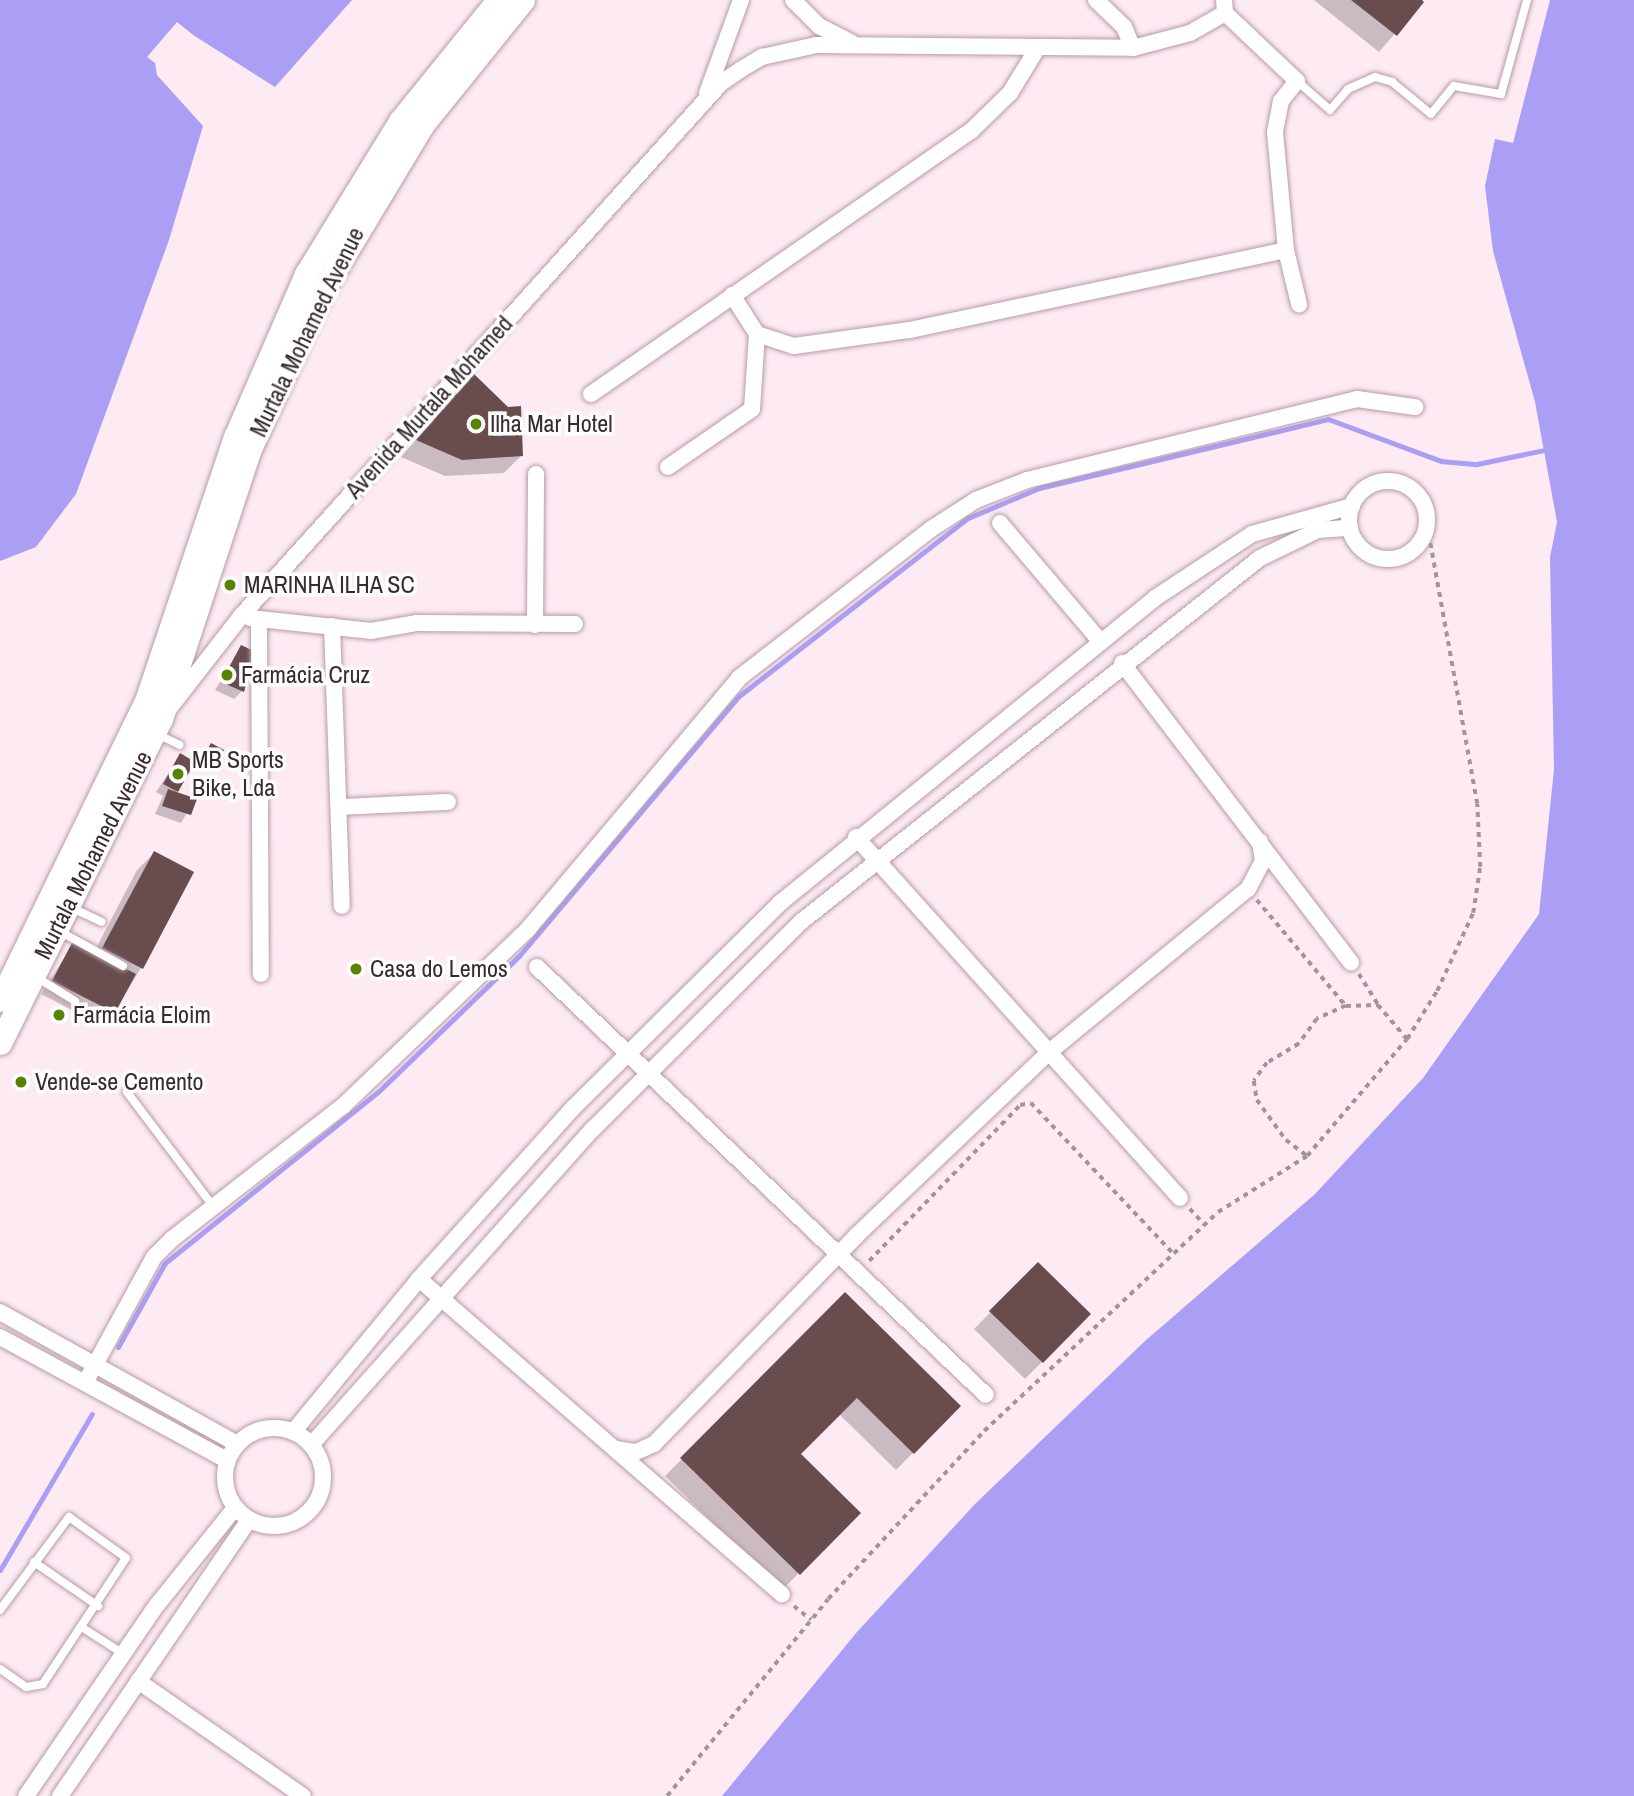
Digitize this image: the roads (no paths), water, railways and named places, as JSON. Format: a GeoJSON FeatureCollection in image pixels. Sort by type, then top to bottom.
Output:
{"type":"FeatureCollection","features":[{"type":"Feature","properties":{"kind":"street","name":"Murtala Mohamed Avenue"},"geometry":{"type":"LineString","coordinates":[[0,1000],[137,723],[235,437],[306,274],[400,121],[498,0]]}},
{"type":"Feature","properties":{"kind":"street","name":"Murtala Mohamed Avenue"},"geometry":{"type":"LineString","coordinates":[[0,1043],[158,726],[249,451],[320,295],[423,124],[523,0]]}},
{"type":"Feature","properties":{"kind":"street"},"geometry":{"type":"LineString","coordinates":[[704,102],[741,0]]}},
{"type":"Feature","properties":{"kind":"street"},"geometry":{"type":"LineString","coordinates":[[793,0],[819,26],[864,48]]}},
{"type":"Feature","properties":{"kind":"street"},"geometry":{"type":"LineString","coordinates":[[1096,0],[1124,27],[1133,48]]}},
{"type":"Feature","properties":{"kind":"street"},"geometry":{"type":"LineString","coordinates":[[704,102],[762,57],[816,45],[1035,52],[1133,48],[1190,33],[1225,7],[1297,82],[1281,102],[1275,132],[1286,250],[1299,304]]}},
{"type":"Feature","properties":{"kind":"street"},"geometry":{"type":"LineString","coordinates":[[591,394],[971,131],[1010,93],[1035,52]]}},
{"type":"Feature","properties":{"kind":"street","name":"Avenida Murtala Mohamed"},"geometry":{"type":"LineString","coordinates":[[158,726],[242,615],[704,102]]}},
{"type":"Feature","properties":{"kind":"street"},"geometry":{"type":"LineString","coordinates":[[757,334],[794,346],[911,330],[1286,250]]}},
{"type":"Feature","properties":{"kind":"street"},"geometry":{"type":"LineString","coordinates":[[668,467],[752,409],[757,334],[732,295]]}},
{"type":"Feature","properties":{"kind":"street"},"geometry":{"type":"LineString","coordinates":[[85,1383],[155,1257],[213,1206],[343,1106],[528,929],[739,678],[952,514],[1027,480],[1338,403],[1386,400],[1415,407]]}},
{"type":"Feature","properties":{"kind":"street"},"geometry":{"type":"LineString","coordinates":[[535,625],[536,474]]}},
{"type":"Feature","properties":{"kind":"street"},"geometry":{"type":"LineString","coordinates":[[293,1432],[419,1279],[628,1052],[856,836],[1101,642],[1252,534],[1352,506],[1379,482],[1404,484],[1422,500],[1427,525],[1415,547],[1392,558],[1367,552],[1350,527],[1352,506]]}},
{"type":"Feature","properties":{"kind":"street"},"geometry":{"type":"LineString","coordinates":[[1000,523],[1101,642]]}},
{"type":"Feature","properties":{"kind":"street"},"geometry":{"type":"LineString","coordinates":[[311,1445],[439,1295],[649,1073],[875,858],[1122,663],[1285,543],[1350,527]]}},
{"type":"Feature","properties":{"kind":"street"},"geometry":{"type":"LineString","coordinates":[[242,615],[259,621],[332,626],[575,624]]}},
{"type":"Feature","properties":{"kind":"street"},"geometry":{"type":"LineString","coordinates":[[259,621],[261,974]]}},
{"type":"Feature","properties":{"kind":"street"},"geometry":{"type":"LineString","coordinates":[[332,626],[341,807],[342,906]]}},
{"type":"Feature","properties":{"kind":"street"},"geometry":{"type":"LineString","coordinates":[[1122,663],[1351,962]]}},
{"type":"Feature","properties":{"kind":"street"},"geometry":{"type":"LineString","coordinates":[[341,807],[448,802]]}},
{"type":"Feature","properties":{"kind":"street"},"geometry":{"type":"LineString","coordinates":[[856,836],[1180,1198]]}},
{"type":"Feature","properties":{"kind":"street"},"geometry":{"type":"LineString","coordinates":[[616,1449],[636,1452],[654,1444],[836,1256],[1048,1053],[1248,889],[1263,861],[1260,841]]}},
{"type":"Feature","properties":{"kind":"street"},"geometry":{"type":"LineString","coordinates":[[537,967],[628,1052],[855,1275],[986,1395]]}},
{"type":"Feature","properties":{"kind":"street"},"geometry":{"type":"LineString","coordinates":[[419,1279],[782,1595]]}},
{"type":"Feature","properties":{"kind":"street"},"geometry":{"type":"LineString","coordinates":[[0,1312],[237,1444]]}},
{"type":"Feature","properties":{"kind":"street"},"geometry":{"type":"LineString","coordinates":[[0,1337],[227,1461]]}},
{"type":"Feature","properties":{"kind":"street"},"geometry":{"type":"LineString","coordinates":[[268,1429],[293,1432],[311,1445],[323,1473],[316,1502],[279,1526],[249,1520],[235,1508],[225,1484],[227,1461],[237,1444],[268,1429]]}},
{"type":"Feature","properties":{"kind":"street"},"geometry":{"type":"LineString","coordinates":[[26,1796],[122,1653],[235,1508]]}},
{"type":"Feature","properties":{"kind":"street"},"geometry":{"type":"LineString","coordinates":[[60,1796],[249,1520]]}},
{"type":"Feature","properties":{"kind":"street"},"geometry":{"type":"LineString","coordinates":[[138,1681],[303,1796]]}},
{"type":"Feature","properties":{"kind":"lane"},"geometry":{"type":"LineString","coordinates":[[1297,82],[1330,110],[1348,89],[1375,77],[1392,82],[1431,114],[1454,86],[1501,94],[1527,0]]}},
{"type":"Feature","properties":{"kind":"lane"},"geometry":{"type":"LineString","coordinates":[[158,726],[180,745]]}},
{"type":"Feature","properties":{"kind":"lane"},"geometry":{"type":"LineString","coordinates":[[69,906],[102,922]]}},
{"type":"Feature","properties":{"kind":"lane"},"geometry":{"type":"LineString","coordinates":[[57,930],[123,966]]}},
{"type":"Feature","properties":{"kind":"lane"},"geometry":{"type":"LineString","coordinates":[[33,975],[75,1000]]}},
{"type":"Feature","properties":{"kind":"lane"},"geometry":{"type":"LineString","coordinates":[[127,1092],[213,1206]]}},
{"type":"Feature","properties":{"kind":"lane"},"geometry":{"type":"LineString","coordinates":[[0,1609],[69,1517],[122,1550],[125,1567],[36,1689],[0,1669]]}},
{"type":"Feature","properties":{"kind":"lane"},"geometry":{"type":"LineString","coordinates":[[34,1562],[98,1606]]}},
{"type":"Feature","properties":{"kind":"lane"},"geometry":{"type":"LineString","coordinates":[[83,1628],[122,1653]]}},
{"type":"Feature","properties":{"kind":"waterway"},"geometry":{"type":"LineString","coordinates":[[118,1347],[165,1263],[378,1092],[519,956],[739,696],[968,518],[1039,488],[1328,419],[1441,461],[1477,464],[1544,450]]}},
{"type":"Feature","properties":{"kind":"waterway"},"geometry":{"type":"LineString","coordinates":[[0,1570],[92,1414]]}},
{"type":"Feature","properties":{"kind":"place","name":"Ilha Mar Hotel"},"geometry":{"type":"Point","coordinates":[476,424]}},
{"type":"Feature","properties":{"kind":"place","name":"MARINHA ILHA SC"},"geometry":{"type":"Point","coordinates":[230,585]}},
{"type":"Feature","properties":{"kind":"place","name":"Farmácia Cruz"},"geometry":{"type":"Point","coordinates":[227,675]}},
{"type":"Feature","properties":{"kind":"place","name":"MB Sports Bike, Lda"},"geometry":{"type":"Point","coordinates":[178,774]}},
{"type":"Feature","properties":{"kind":"place","name":"Casa do Lemos"},"geometry":{"type":"Point","coordinates":[356,969]}},
{"type":"Feature","properties":{"kind":"place","name":"Farmácia Eloim"},"geometry":{"type":"Point","coordinates":[59,1015]}},
{"type":"Feature","properties":{"kind":"place","name":"Vende-se Cemento"},"geometry":{"type":"Point","coordinates":[21,1082]}}]}
